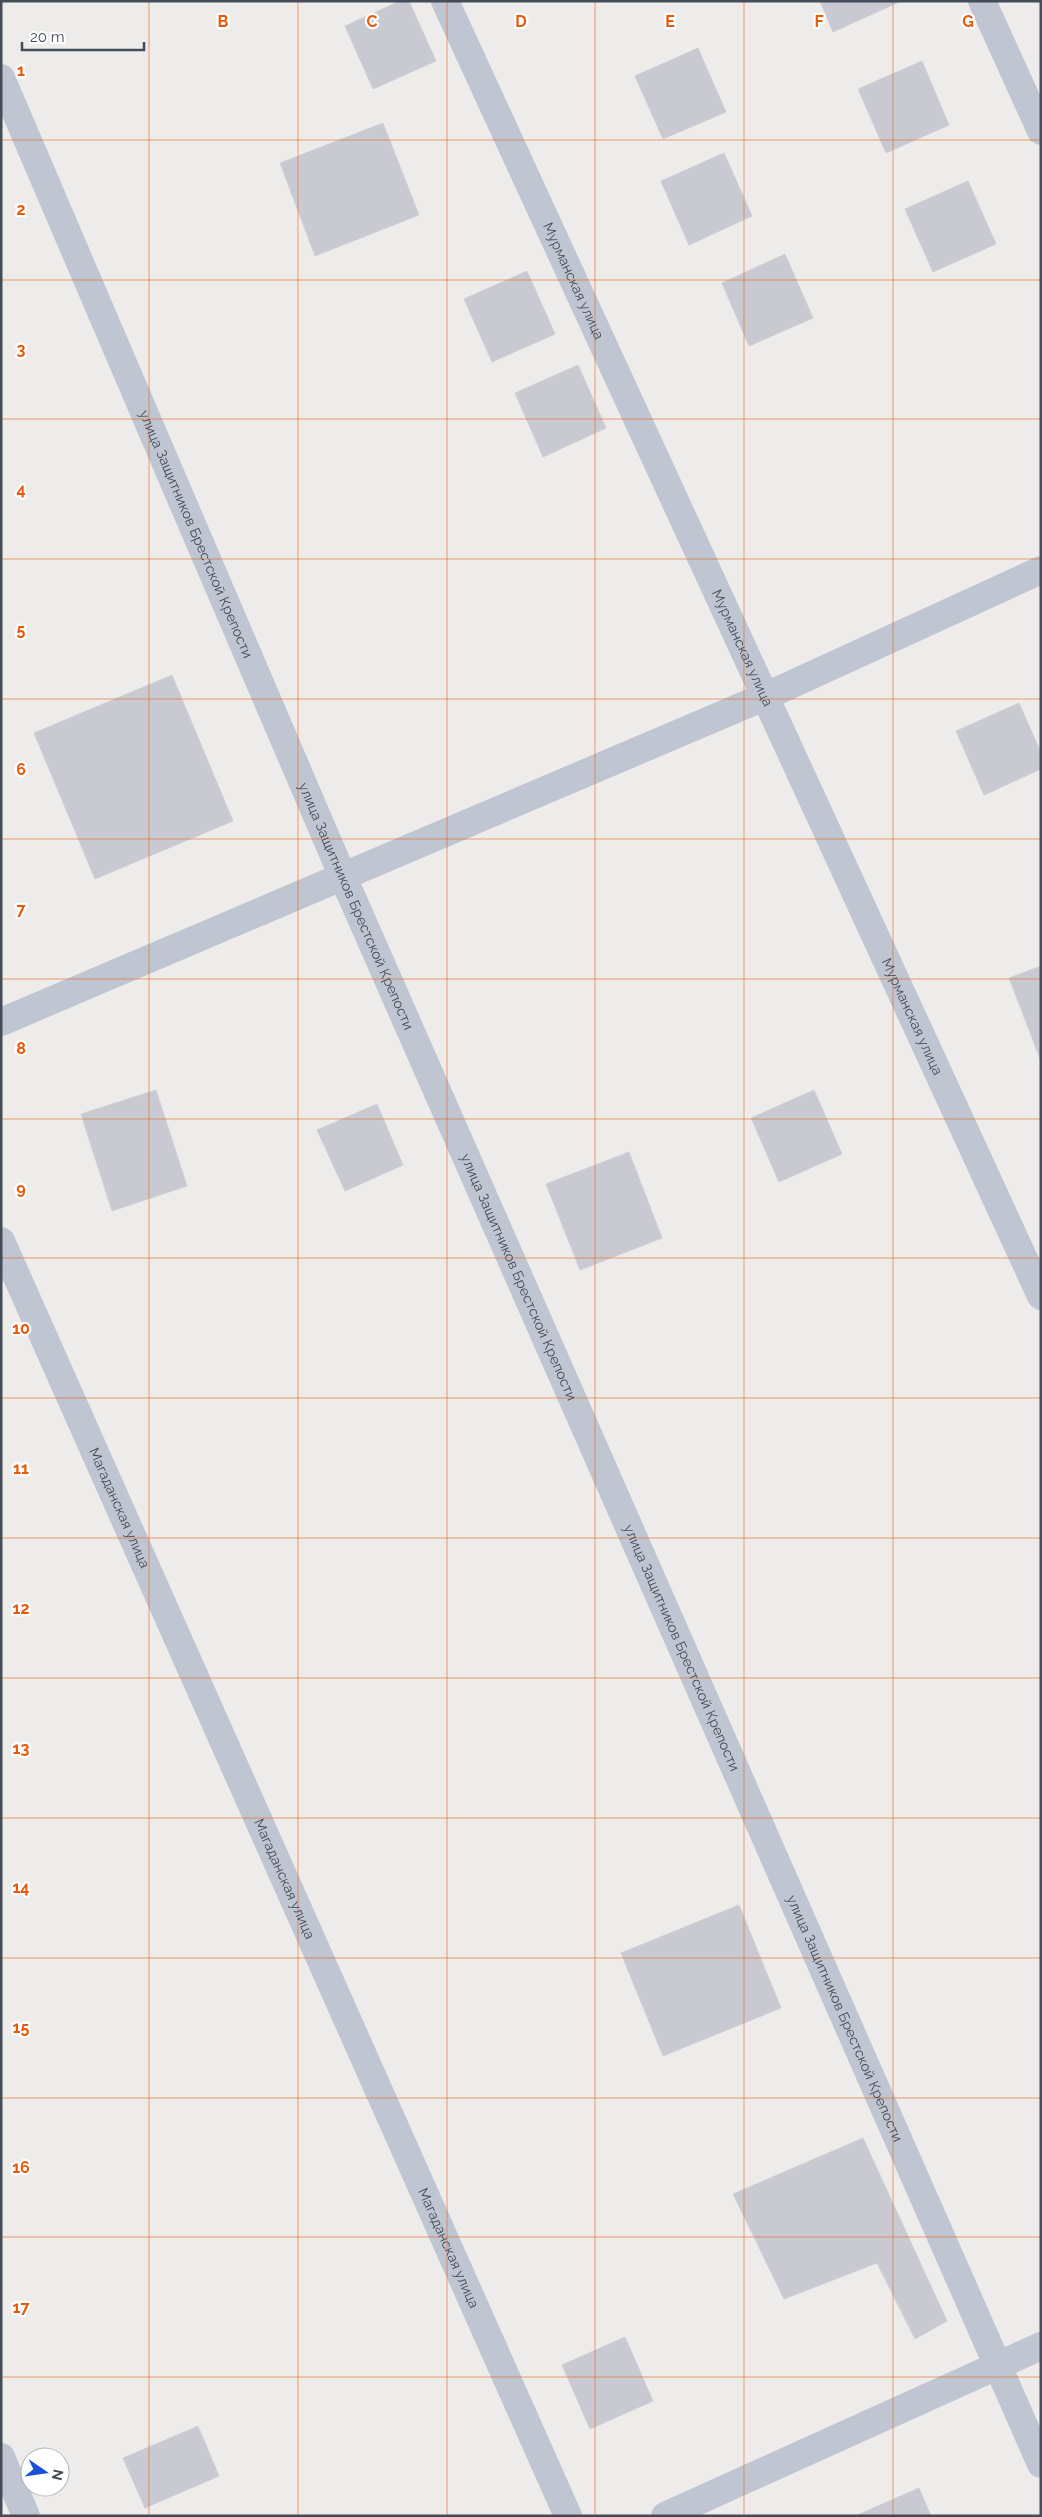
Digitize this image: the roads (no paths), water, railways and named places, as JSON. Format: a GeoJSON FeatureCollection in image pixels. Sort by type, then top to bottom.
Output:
{"type":"FeatureCollection","features":[{"type":"Feature","properties":{"kind":"street","name":"Мурманская улица"},"geometry":{"type":"LineString","coordinates":[[445,1],[1041,1296]]}},
{"type":"Feature","properties":{"kind":"street"},"geometry":{"type":"LineString","coordinates":[[982,1],[1041,131]]}},
{"type":"Feature","properties":{"kind":"street","name":"улица Защитников Брестской Крепости"},"geometry":{"type":"LineString","coordinates":[[3,82],[343,877],[996,2366],[1041,2464]]}},
{"type":"Feature","properties":{"kind":"street"},"geometry":{"type":"LineString","coordinates":[[1,1022],[764,697],[1041,570]]}},
{"type":"Feature","properties":{"kind":"street","name":"Магаданская улица"},"geometry":{"type":"LineString","coordinates":[[1,1241],[568,2516]]}},
{"type":"Feature","properties":{"kind":"street"},"geometry":{"type":"LineString","coordinates":[[665,2516],[1041,2346]]}},
{"type":"Feature","properties":{"kind":"street"},"geometry":{"type":"LineString","coordinates":[[1,2457],[26,2516]]}}]}
